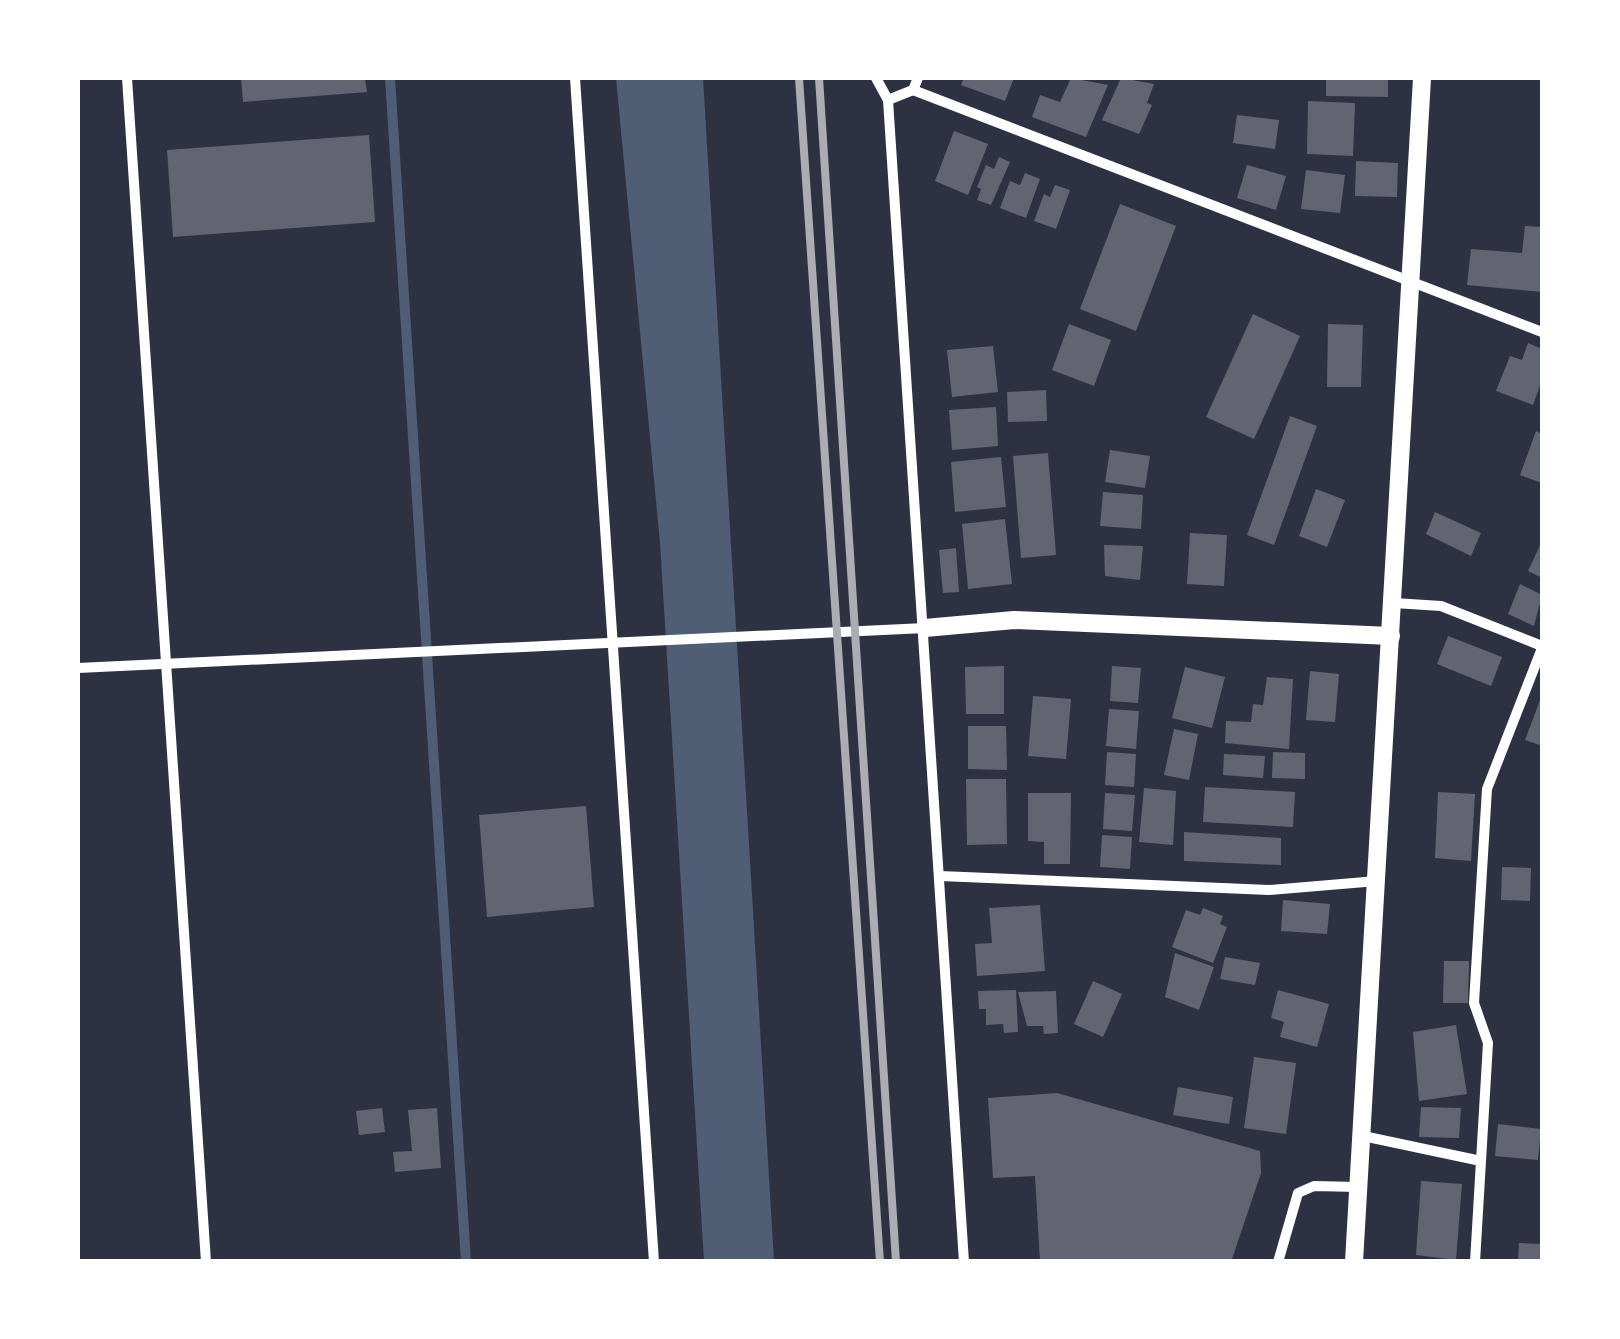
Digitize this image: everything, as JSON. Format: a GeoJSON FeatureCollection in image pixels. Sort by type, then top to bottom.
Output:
{"type":"FeatureCollection","features":[{"type":"Feature","properties":{"kind":"street"},"geometry":{"type":"LineString","coordinates":[[127,78],[206,1262]]}},
{"type":"Feature","properties":{"kind":"street"},"geometry":{"type":"LineString","coordinates":[[575,78],[654,1262]]}},
{"type":"Feature","properties":{"kind":"street"},"geometry":{"type":"LineString","coordinates":[[876,78],[888,100],[964,1262]]}},
{"type":"Feature","properties":{"kind":"street"},"geometry":{"type":"LineString","coordinates":[[913,90],[918,78]]}},
{"type":"Feature","properties":{"kind":"street"},"geometry":{"type":"LineString","coordinates":[[1354,1262],[1422,78]]}},
{"type":"Feature","properties":{"kind":"street"},"geometry":{"type":"LineString","coordinates":[[888,100],[913,90],[1542,332]]}},
{"type":"Feature","properties":{"kind":"street"},"geometry":{"type":"LineString","coordinates":[[1394,603],[1441,606],[1542,647],[1487,789],[1474,1003],[1488,1044],[1474,1262]]}},
{"type":"Feature","properties":{"kind":"street"},"geometry":{"type":"LineString","coordinates":[[78,668],[614,645],[1014,620],[1390,636]]}},
{"type":"Feature","properties":{"kind":"street"},"geometry":{"type":"LineString","coordinates":[[940,876],[1268,890],[1378,881]]}},
{"type":"Feature","properties":{"kind":"street"},"geometry":{"type":"LineString","coordinates":[[1362,1136],[1480,1161]]}},
{"type":"Feature","properties":{"kind":"street"},"geometry":{"type":"LineString","coordinates":[[1278,1262],[1298,1193],[1314,1186],[1358,1187]]}},
{"type":"Feature","properties":{"kind":"water"},"geometry":{"type":"Polygon","coordinates":[[[616,78],[703,78],[774,1261],[704,1261],[660,543],[616,78]]]}},
{"type":"Feature","properties":{"kind":"building"},"geometry":{"type":"Polygon","coordinates":[[[241,78],[365,78],[367,92],[243,102],[241,78]]]}},
{"type":"Feature","properties":{"kind":"building"},"geometry":{"type":"Polygon","coordinates":[[[964,78],[1014,78],[1005,101],[961,85],[964,78]]]}},
{"type":"Feature","properties":{"kind":"building"},"geometry":{"type":"Polygon","coordinates":[[[1071,78],[1108,85],[1086,137],[1032,117],[1040,95],[1060,102],[1071,78]]]}},
{"type":"Feature","properties":{"kind":"building"},"geometry":{"type":"Polygon","coordinates":[[[1121,78],[1154,84],[1147,103],[1152,105],[1139,134],[1102,120],[1121,78]]]}},
{"type":"Feature","properties":{"kind":"building"},"geometry":{"type":"Polygon","coordinates":[[[1326,78],[1388,78],[1388,97],[1326,96],[1326,78]]]}},
{"type":"Feature","properties":{"kind":"building"},"geometry":{"type":"Polygon","coordinates":[[[1308,101],[1355,103],[1353,156],[1307,154],[1308,101]]]}},
{"type":"Feature","properties":{"kind":"building"},"geometry":{"type":"Polygon","coordinates":[[[1237,115],[1279,120],[1275,149],[1233,143],[1237,115]]]}},
{"type":"Feature","properties":{"kind":"building"},"geometry":{"type":"Polygon","coordinates":[[[954,131],[988,144],[968,195],[935,181],[954,131]]]}},
{"type":"Feature","properties":{"kind":"building"},"geometry":{"type":"Polygon","coordinates":[[[369,135],[375,222],[173,237],[167,150],[369,135]]]}},
{"type":"Feature","properties":{"kind":"building"},"geometry":{"type":"Polygon","coordinates":[[[999,157],[1010,162],[991,205],[977,200],[981,189],[977,187],[986,165],[994,169],[999,157]]]}},
{"type":"Feature","properties":{"kind":"building"},"geometry":{"type":"Polygon","coordinates":[[[1356,161],[1398,163],[1397,197],[1355,196],[1356,161]]]}},
{"type":"Feature","properties":{"kind":"building"},"geometry":{"type":"Polygon","coordinates":[[[1247,165],[1286,176],[1276,210],[1237,198],[1247,165]]]}},
{"type":"Feature","properties":{"kind":"building"},"geometry":{"type":"Polygon","coordinates":[[[1306,170],[1345,175],[1340,213],[1301,209],[1306,170]]]}},
{"type":"Feature","properties":{"kind":"building"},"geometry":{"type":"Polygon","coordinates":[[[1025,173],[1040,179],[1026,218],[1000,208],[1010,181],[1020,185],[1025,173]]]}},
{"type":"Feature","properties":{"kind":"building"},"geometry":{"type":"Polygon","coordinates":[[[1055,185],[1070,190],[1056,229],[1034,221],[1044,194],[1050,197],[1055,185]]]}},
{"type":"Feature","properties":{"kind":"building"},"geometry":{"type":"Polygon","coordinates":[[[1120,204],[1176,226],[1136,331],[1080,309],[1120,204]]]}},
{"type":"Feature","properties":{"kind":"building"},"geometry":{"type":"Polygon","coordinates":[[[1525,226],[1542,227],[1542,292],[1467,285],[1471,249],[1522,253],[1525,226]]]}},
{"type":"Feature","properties":{"kind":"building"},"geometry":{"type":"Polygon","coordinates":[[[1253,314],[1300,336],[1254,439],[1206,417],[1253,314]]]}},
{"type":"Feature","properties":{"kind":"building"},"geometry":{"type":"Polygon","coordinates":[[[1069,324],[1111,340],[1094,386],[1052,370],[1069,324]]]}},
{"type":"Feature","properties":{"kind":"building"},"geometry":{"type":"Polygon","coordinates":[[[1328,324],[1363,325],[1361,387],[1327,387],[1328,324]]]}},
{"type":"Feature","properties":{"kind":"building"},"geometry":{"type":"Polygon","coordinates":[[[1528,343],[1542,349],[1542,380],[1533,405],[1496,391],[1510,356],[1522,360],[1528,343]]]}},
{"type":"Feature","properties":{"kind":"building"},"geometry":{"type":"Polygon","coordinates":[[[993,346],[998,392],[952,397],[947,350],[993,346]]]}},
{"type":"Feature","properties":{"kind":"building"},"geometry":{"type":"Polygon","coordinates":[[[1046,390],[1047,421],[1008,422],[1007,392],[1046,390]]]}},
{"type":"Feature","properties":{"kind":"building"},"geometry":{"type":"Polygon","coordinates":[[[996,407],[998,446],[952,450],[949,410],[996,407]]]}},
{"type":"Feature","properties":{"kind":"building"},"geometry":{"type":"Polygon","coordinates":[[[1290,416],[1317,426],[1274,545],[1247,535],[1290,416]]]}},
{"type":"Feature","properties":{"kind":"building"},"geometry":{"type":"Polygon","coordinates":[[[1536,431],[1542,434],[1542,483],[1520,475],[1536,431]]]}},
{"type":"Feature","properties":{"kind":"building"},"geometry":{"type":"Polygon","coordinates":[[[1110,450],[1150,456],[1145,488],[1105,482],[1110,450]]]}},
{"type":"Feature","properties":{"kind":"building"},"geometry":{"type":"Polygon","coordinates":[[[1048,453],[1056,555],[1021,558],[1013,456],[1048,453]]]}},
{"type":"Feature","properties":{"kind":"building"},"geometry":{"type":"Polygon","coordinates":[[[1001,457],[1006,507],[955,512],[951,462],[1001,457]]]}},
{"type":"Feature","properties":{"kind":"building"},"geometry":{"type":"Polygon","coordinates":[[[1316,489],[1345,500],[1327,547],[1299,536],[1316,489]]]}},
{"type":"Feature","properties":{"kind":"building"},"geometry":{"type":"Polygon","coordinates":[[[1103,492],[1143,495],[1141,529],[1100,526],[1103,492]]]}},
{"type":"Feature","properties":{"kind":"building"},"geometry":{"type":"Polygon","coordinates":[[[1435,512],[1481,533],[1471,556],[1426,534],[1435,512]]]}},
{"type":"Feature","properties":{"kind":"building"},"geometry":{"type":"Polygon","coordinates":[[[1005,519],[1012,584],[968,589],[962,524],[1005,519]]]}},
{"type":"Feature","properties":{"kind":"building"},"geometry":{"type":"Polygon","coordinates":[[[1190,533],[1227,535],[1224,586],[1187,584],[1190,533]]]}},
{"type":"Feature","properties":{"kind":"building"},"geometry":{"type":"Polygon","coordinates":[[[1542,541],[1542,578],[1528,571],[1542,541]]]}},
{"type":"Feature","properties":{"kind":"building"},"geometry":{"type":"Polygon","coordinates":[[[1104,545],[1143,546],[1140,580],[1105,576],[1104,545]]]}},
{"type":"Feature","properties":{"kind":"building"},"geometry":{"type":"Polygon","coordinates":[[[956,548],[959,592],[943,593],[939,550],[956,548]]]}},
{"type":"Feature","properties":{"kind":"building"},"geometry":{"type":"Polygon","coordinates":[[[1520,584],[1542,595],[1534,626],[1508,614],[1520,584]]]}},
{"type":"Feature","properties":{"kind":"building"},"geometry":{"type":"Polygon","coordinates":[[[1448,636],[1502,657],[1491,686],[1437,664],[1448,636]]]}},
{"type":"Feature","properties":{"kind":"building"},"geometry":{"type":"Polygon","coordinates":[[[1004,666],[1004,714],[966,714],[965,667],[1004,666]]]}},
{"type":"Feature","properties":{"kind":"building"},"geometry":{"type":"Polygon","coordinates":[[[1112,666],[1141,668],[1138,703],[1110,701],[1112,666]]]}},
{"type":"Feature","properties":{"kind":"building"},"geometry":{"type":"Polygon","coordinates":[[[1185,667],[1225,677],[1212,728],[1172,718],[1185,667]]]}},
{"type":"Feature","properties":{"kind":"building"},"geometry":{"type":"Polygon","coordinates":[[[1310,671],[1339,674],[1335,722],[1306,720],[1310,671]]]}},
{"type":"Feature","properties":{"kind":"building"},"geometry":{"type":"Polygon","coordinates":[[[1267,677],[1293,679],[1289,749],[1225,743],[1226,721],[1251,722],[1253,704],[1263,705],[1267,677]]]}},
{"type":"Feature","properties":{"kind":"building"},"geometry":{"type":"Polygon","coordinates":[[[1542,695],[1542,746],[1525,740],[1542,695]]]}},
{"type":"Feature","properties":{"kind":"building"},"geometry":{"type":"Polygon","coordinates":[[[1033,696],[1071,699],[1066,759],[1028,756],[1033,696]]]}},
{"type":"Feature","properties":{"kind":"building"},"geometry":{"type":"Polygon","coordinates":[[[1109,709],[1139,711],[1136,749],[1106,746],[1109,709]]]}},
{"type":"Feature","properties":{"kind":"building"},"geometry":{"type":"Polygon","coordinates":[[[968,726],[1006,726],[1007,770],[968,769],[968,726]]]}},
{"type":"Feature","properties":{"kind":"building"},"geometry":{"type":"Polygon","coordinates":[[[1174,729],[1198,734],[1189,780],[1164,775],[1174,729]]]}},
{"type":"Feature","properties":{"kind":"building"},"geometry":{"type":"Polygon","coordinates":[[[1107,752],[1136,754],[1134,787],[1105,785],[1107,752]]]}},
{"type":"Feature","properties":{"kind":"building"},"geometry":{"type":"Polygon","coordinates":[[[1273,752],[1305,753],[1305,779],[1272,778],[1273,752]]]}},
{"type":"Feature","properties":{"kind":"building"},"geometry":{"type":"Polygon","coordinates":[[[1224,754],[1265,756],[1263,778],[1223,775],[1224,754]]]}},
{"type":"Feature","properties":{"kind":"building"},"geometry":{"type":"Polygon","coordinates":[[[966,779],[1006,779],[1007,844],[967,845],[966,779]]]}},
{"type":"Feature","properties":{"kind":"building"},"geometry":{"type":"Polygon","coordinates":[[[1205,787],[1295,792],[1293,827],[1203,822],[1205,787]]]}},
{"type":"Feature","properties":{"kind":"building"},"geometry":{"type":"Polygon","coordinates":[[[1144,788],[1176,791],[1173,845],[1139,842],[1144,788]]]}},
{"type":"Feature","properties":{"kind":"building"},"geometry":{"type":"Polygon","coordinates":[[[1438,792],[1475,794],[1471,861],[1435,858],[1438,792]]]}},
{"type":"Feature","properties":{"kind":"building"},"geometry":{"type":"Polygon","coordinates":[[[1028,793],[1071,793],[1070,864],[1044,864],[1044,842],[1028,841],[1028,793]]]}},
{"type":"Feature","properties":{"kind":"building"},"geometry":{"type":"Polygon","coordinates":[[[1105,793],[1135,795],[1132,831],[1103,829],[1105,793]]]}},
{"type":"Feature","properties":{"kind":"building"},"geometry":{"type":"Polygon","coordinates":[[[586,806],[594,907],[487,917],[479,815],[586,806]]]}},
{"type":"Feature","properties":{"kind":"building"},"geometry":{"type":"Polygon","coordinates":[[[1184,832],[1281,838],[1281,865],[1184,861],[1184,832]]]}},
{"type":"Feature","properties":{"kind":"building"},"geometry":{"type":"Polygon","coordinates":[[[1102,835],[1132,837],[1130,869],[1100,867],[1102,835]]]}},
{"type":"Feature","properties":{"kind":"building"},"geometry":{"type":"Polygon","coordinates":[[[1502,867],[1531,868],[1530,901],[1501,900],[1502,867]]]}},
{"type":"Feature","properties":{"kind":"building"},"geometry":{"type":"Polygon","coordinates":[[[1283,900],[1330,904],[1327,934],[1281,931],[1283,900]]]}},
{"type":"Feature","properties":{"kind":"building"},"geometry":{"type":"Polygon","coordinates":[[[1040,905],[1045,971],[977,976],[975,944],[992,943],[989,908],[1040,905]]]}},
{"type":"Feature","properties":{"kind":"building"},"geometry":{"type":"Polygon","coordinates":[[[1203,908],[1223,916],[1220,924],[1227,927],[1213,963],[1172,947],[1186,910],[1200,915],[1203,908]]]}},
{"type":"Feature","properties":{"kind":"building"},"geometry":{"type":"Polygon","coordinates":[[[1175,953],[1214,967],[1199,1010],[1165,997],[1175,953]]]}},
{"type":"Feature","properties":{"kind":"building"},"geometry":{"type":"Polygon","coordinates":[[[1225,957],[1260,963],[1255,985],[1220,979],[1225,957]]]}},
{"type":"Feature","properties":{"kind":"building"},"geometry":{"type":"Polygon","coordinates":[[[1444,961],[1469,961],[1468,1003],[1443,1003],[1444,961]]]}},
{"type":"Feature","properties":{"kind":"building"},"geometry":{"type":"Polygon","coordinates":[[[1093,981],[1122,994],[1103,1037],[1074,1024],[1093,981]]]}},
{"type":"Feature","properties":{"kind":"building"},"geometry":{"type":"Polygon","coordinates":[[[1016,990],[1018,1032],[1004,1033],[1003,1024],[986,1025],[986,1009],[979,1009],[978,991],[1016,990]]]}},
{"type":"Feature","properties":{"kind":"building"},"geometry":{"type":"Polygon","coordinates":[[[1278,990],[1329,1004],[1317,1047],[1280,1037],[1284,1022],[1271,1018],[1278,990]]]}},
{"type":"Feature","properties":{"kind":"building"},"geometry":{"type":"Polygon","coordinates":[[[1056,991],[1058,1033],[1044,1034],[1043,1026],[1027,1026],[1018,992],[1056,991]]]}},
{"type":"Feature","properties":{"kind":"building"},"geometry":{"type":"Polygon","coordinates":[[[1456,1025],[1467,1094],[1419,1101],[1413,1032],[1456,1025]]]}},
{"type":"Feature","properties":{"kind":"building"},"geometry":{"type":"Polygon","coordinates":[[[1254,1057],[1296,1063],[1286,1134],[1244,1128],[1254,1057]]]}},
{"type":"Feature","properties":{"kind":"building"},"geometry":{"type":"Polygon","coordinates":[[[1178,1087],[1233,1097],[1229,1124],[1173,1115],[1178,1087]]]}},
{"type":"Feature","properties":{"kind":"building"},"geometry":{"type":"Polygon","coordinates":[[[1057,1093],[1260,1151],[1261,1173],[1231,1262],[1040,1262],[1035,1176],[993,1178],[988,1098],[1057,1093]]]}},
{"type":"Feature","properties":{"kind":"building"},"geometry":{"type":"Polygon","coordinates":[[[1421,1107],[1461,1108],[1459,1138],[1419,1137],[1421,1107]]]}},
{"type":"Feature","properties":{"kind":"building"},"geometry":{"type":"Polygon","coordinates":[[[382,1108],[385,1132],[359,1135],[356,1111],[382,1108]]]}},
{"type":"Feature","properties":{"kind":"building"},"geometry":{"type":"Polygon","coordinates":[[[437,1108],[441,1168],[395,1172],[393,1152],[412,1151],[408,1110],[437,1108]]]}},
{"type":"Feature","properties":{"kind":"building"},"geometry":{"type":"Polygon","coordinates":[[[1498,1124],[1541,1129],[1538,1160],[1495,1156],[1498,1124]]]}},
{"type":"Feature","properties":{"kind":"building"},"geometry":{"type":"Polygon","coordinates":[[[1421,1181],[1462,1184],[1456,1260],[1416,1255],[1421,1181]]]}},
{"type":"Feature","properties":{"kind":"building"},"geometry":{"type":"Polygon","coordinates":[[[1519,1243],[1542,1244],[1542,1262],[1518,1262],[1519,1243]]]}},
{"type":"Feature","properties":{"kind":"waterway"},"geometry":{"type":"LineString","coordinates":[[390,78],[466,1262]]}},
{"type":"Feature","properties":{"kind":"railway"},"geometry":{"type":"LineString","coordinates":[[799,78],[880,1262]]}},
{"type":"Feature","properties":{"kind":"railway"},"geometry":{"type":"LineString","coordinates":[[819,78],[896,1262]]}}]}
